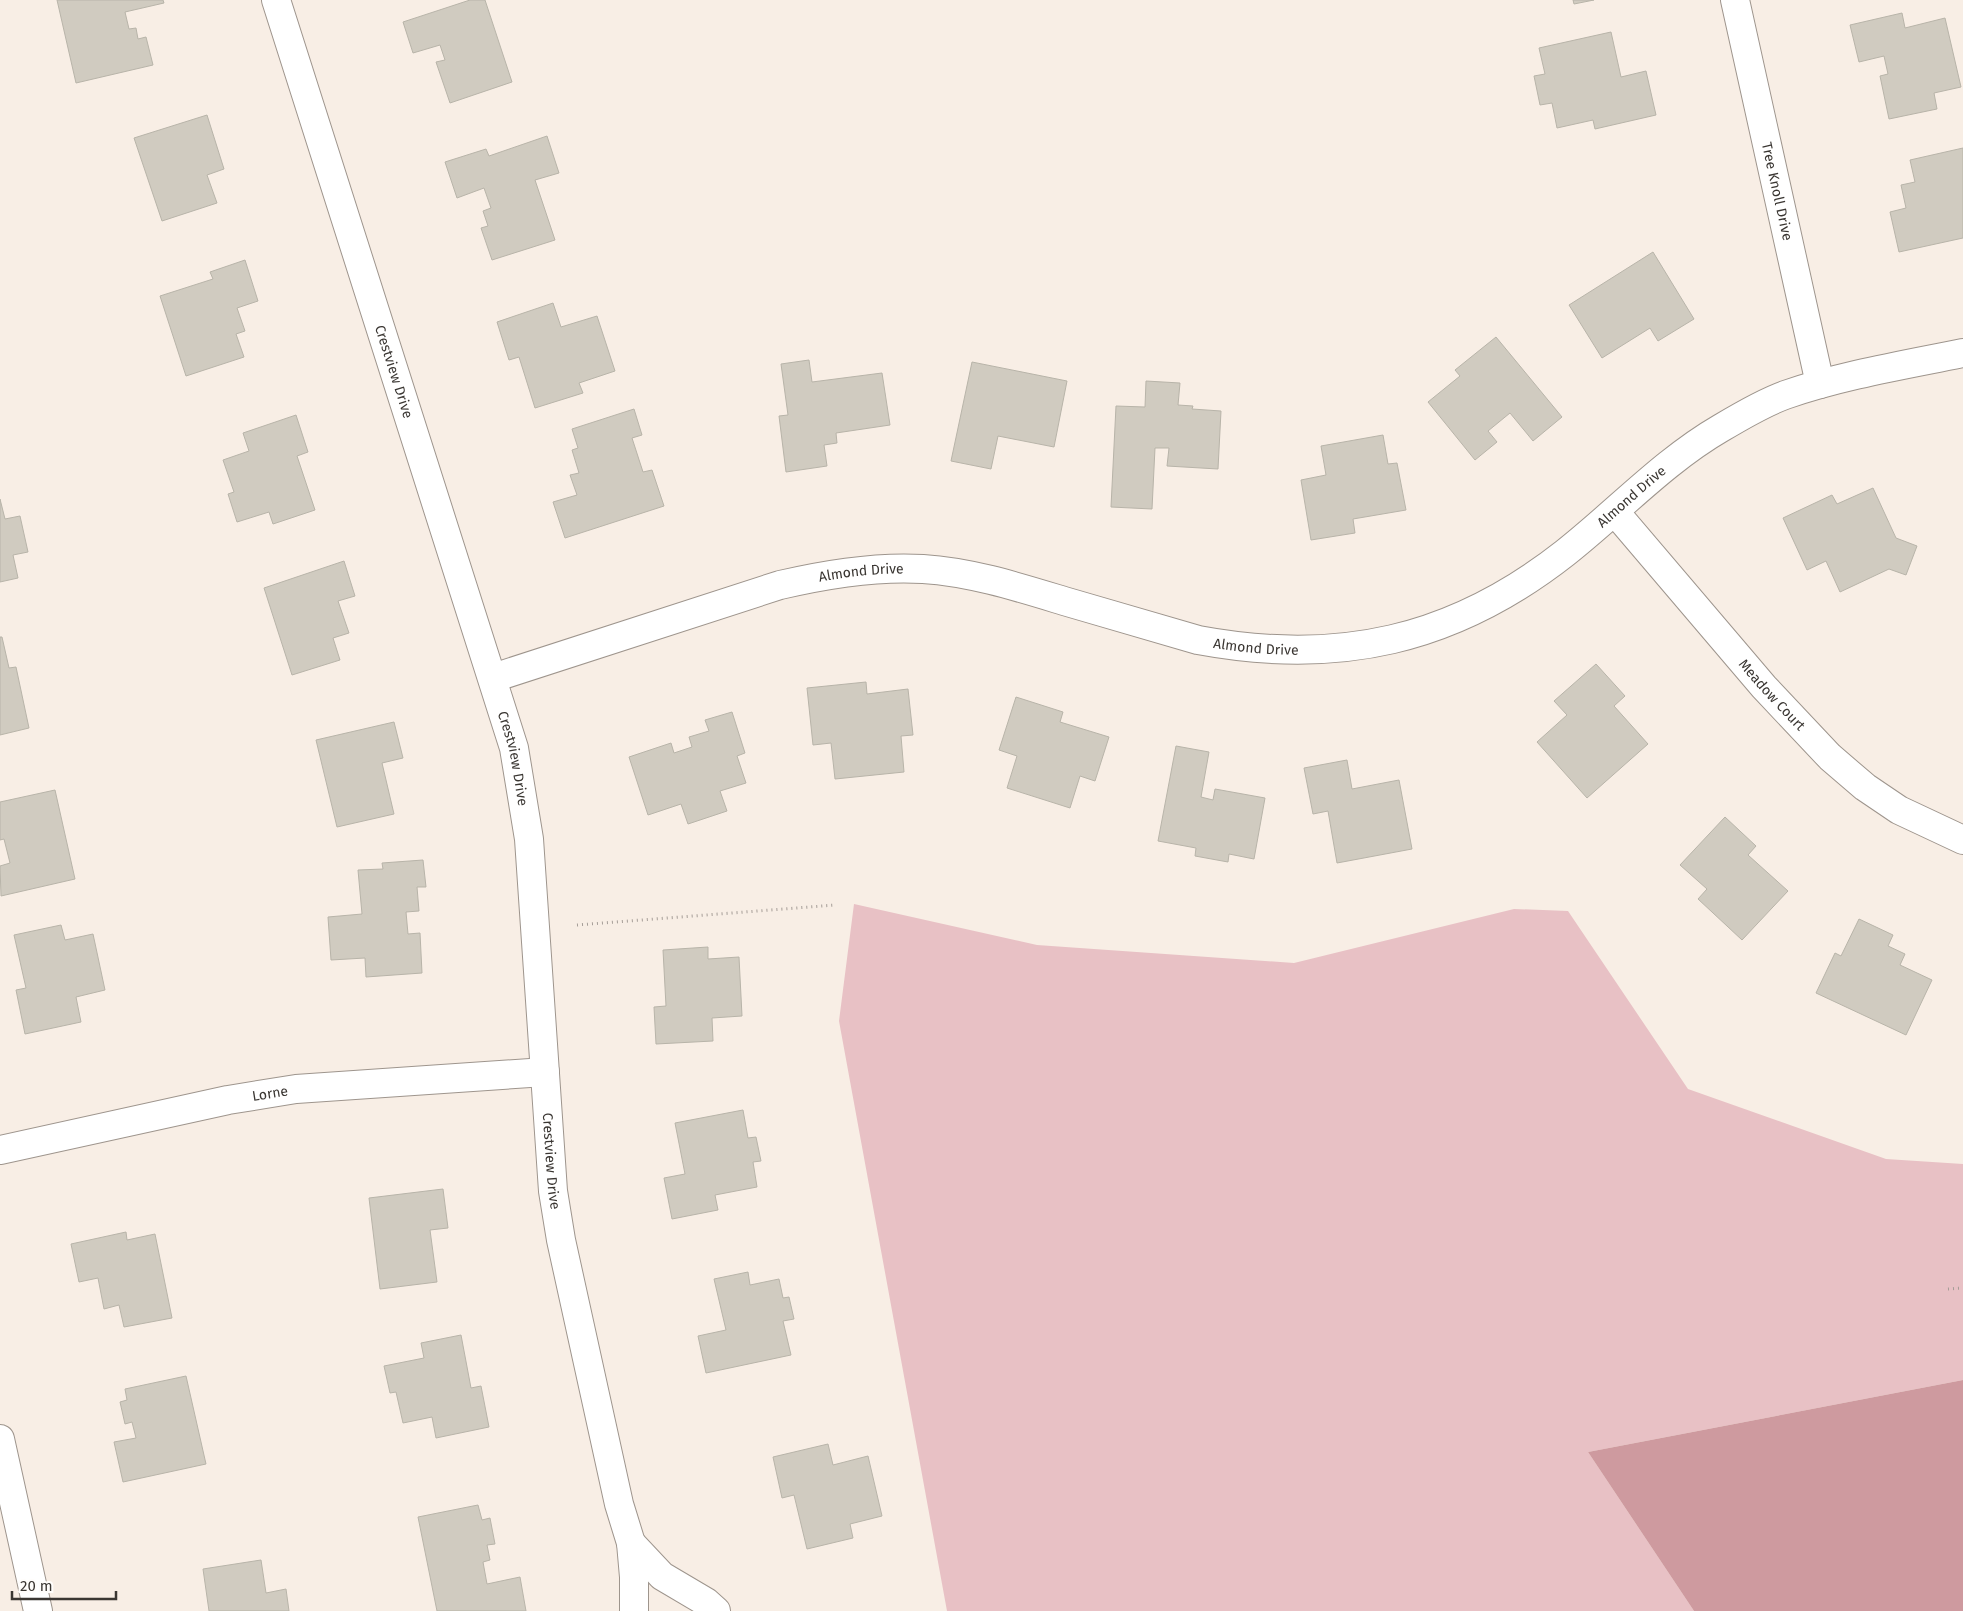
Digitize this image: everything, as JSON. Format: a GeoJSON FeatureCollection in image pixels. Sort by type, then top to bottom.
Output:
{"type":"FeatureCollection","features":[{"type":"Feature","properties":{"kind":"street","name":"Crestview Drive"},"geometry":{"type":"LineString","coordinates":[[276,0],[514,748],[528,831],[553,1191],[561,1240],[619,1504],[631,1542],[634,1611]]}},
{"type":"Feature","properties":{"kind":"street","name":"Tree Knoll Drive"},"geometry":{"type":"LineString","coordinates":[[1735,0],[1820,384]]}},
{"type":"Feature","properties":{"kind":"street","name":"Almond Drive"},"geometry":{"type":"LineString","coordinates":[[493,678],[780,585],[816,576],[850,571],[886,569],[922,569],[990,580],[1198,640],[1229,646],[1297,651],[1336,650],[1417,634],[1454,621],[1519,586],[1565,553],[1666,468],[1720,428],[1783,396],[1820,384],[1963,352]]}},
{"type":"Feature","properties":{"kind":"street","name":"Meadow Court"},"geometry":{"type":"LineString","coordinates":[[1614,512],[1764,687],[1830,756],[1865,787],[1900,810],[1963,840]]}},
{"type":"Feature","properties":{"kind":"street","name":"Lorne"},"geometry":{"type":"LineString","coordinates":[[0,1150],[228,1100],[296,1089],[545,1072]]}},
{"type":"Feature","properties":{"kind":"street"},"geometry":{"type":"LineString","coordinates":[[0,1439],[38,1611]]}},
{"type":"Feature","properties":{"kind":"street","name":"Crestview Drive"},"geometry":{"type":"LineString","coordinates":[[631,1542],[662,1576],[706,1602],[716,1611]]}},
{"type":"Feature","properties":{"kind":"path"},"geometry":{"type":"LineString","coordinates":[[577,926],[835,905]]}},
{"type":"Feature","properties":{"kind":"path"},"geometry":{"type":"LineString","coordinates":[[1948,1289],[1963,1288]]}},
{"type":"Feature","properties":{"kind":"shaded area"},"geometry":{"type":"Polygon","coordinates":[[[854,904],[1037,945],[1294,963],[1514,909],[1568,911],[1688,1089],[1886,1159],[1963,1164],[1963,1380],[1588,1452],[1694,1611],[947,1611],[839,1021],[854,904]]]}},
{"type":"Feature","properties":{"kind":"shaded area"},"geometry":{"type":"Polygon","coordinates":[[[1963,1380],[1963,1611],[1694,1611],[1588,1452],[1963,1380]]]}},
{"type":"Feature","properties":{"kind":"building"},"geometry":{"type":"Polygon","coordinates":[[[57,0],[163,0],[164,3],[125,12],[129,29],[136,28],[138,39],[146,37],[153,65],[76,83],[57,0]]]}},
{"type":"Feature","properties":{"kind":"building"},"geometry":{"type":"Polygon","coordinates":[[[470,0],[485,0],[512,82],[450,103],[436,62],[445,60],[440,45],[413,53],[403,22],[470,0]]]}},
{"type":"Feature","properties":{"kind":"building"},"geometry":{"type":"Polygon","coordinates":[[[1573,0],[1594,0],[1574,4],[1573,0]]]}},
{"type":"Feature","properties":{"kind":"building"},"geometry":{"type":"Polygon","coordinates":[[[1902,13],[1905,28],[1945,18],[1961,87],[1934,93],[1937,109],[1889,119],[1880,76],[1888,74],[1884,56],[1859,62],[1850,25],[1902,13]]]}},
{"type":"Feature","properties":{"kind":"building"},"geometry":{"type":"Polygon","coordinates":[[[1611,32],[1621,77],[1646,71],[1656,115],[1595,129],[1593,120],[1557,128],[1552,103],[1540,105],[1534,76],[1545,74],[1539,48],[1611,32]]]}},
{"type":"Feature","properties":{"kind":"building"},"geometry":{"type":"Polygon","coordinates":[[[207,115],[224,169],[207,175],[217,203],[162,221],[134,138],[207,115]]]}},
{"type":"Feature","properties":{"kind":"building"},"geometry":{"type":"Polygon","coordinates":[[[547,136],[559,173],[535,180],[555,240],[492,260],[481,228],[488,226],[483,211],[491,208],[484,188],[457,198],[445,162],[486,149],[489,156],[547,136]]]}},
{"type":"Feature","properties":{"kind":"building"},"geometry":{"type":"Polygon","coordinates":[[[1963,148],[1963,238],[1899,252],[1890,212],[1906,208],[1901,185],[1915,182],[1910,160],[1963,148]]]}},
{"type":"Feature","properties":{"kind":"building"},"geometry":{"type":"Polygon","coordinates":[[[1653,252],[1694,319],[1658,341],[1650,328],[1602,358],[1569,305],[1653,252]]]}},
{"type":"Feature","properties":{"kind":"building"},"geometry":{"type":"Polygon","coordinates":[[[245,260],[258,301],[237,308],[245,331],[236,334],[244,357],[186,376],[160,296],[213,279],[210,272],[245,260]]]}},
{"type":"Feature","properties":{"kind":"building"},"geometry":{"type":"Polygon","coordinates":[[[553,303],[561,327],[597,316],[615,371],[579,383],[583,393],[535,408],[519,357],[509,360],[497,322],[553,303]]]}},
{"type":"Feature","properties":{"kind":"building"},"geometry":{"type":"Polygon","coordinates":[[[1496,337],[1562,417],[1533,441],[1510,413],[1488,431],[1497,442],[1475,460],[1428,402],[1460,376],[1455,370],[1496,337]]]}},
{"type":"Feature","properties":{"kind":"building"},"geometry":{"type":"Polygon","coordinates":[[[809,360],[812,382],[882,373],[890,425],[836,433],[837,443],[824,445],[827,466],[786,472],[779,416],[788,415],[781,364],[809,360]]]}},
{"type":"Feature","properties":{"kind":"building"},"geometry":{"type":"Polygon","coordinates":[[[972,362],[1067,381],[1054,447],[998,436],[991,469],[951,461],[972,362]]]}},
{"type":"Feature","properties":{"kind":"building"},"geometry":{"type":"Polygon","coordinates":[[[1146,381],[1180,383],[1178,405],[1193,406],[1192,409],[1221,411],[1218,469],[1167,466],[1169,448],[1155,448],[1152,509],[1111,507],[1116,406],[1145,407],[1146,381]]]}},
{"type":"Feature","properties":{"kind":"building"},"geometry":{"type":"Polygon","coordinates":[[[634,409],[642,435],[632,438],[643,472],[652,470],[664,506],[565,538],[553,502],[577,495],[570,475],[579,473],[572,450],[578,448],[572,429],[634,409]]]}},
{"type":"Feature","properties":{"kind":"building"},"geometry":{"type":"Polygon","coordinates":[[[296,415],[308,452],[297,456],[315,510],[273,524],[269,512],[237,522],[228,494],[234,492],[223,460],[249,451],[243,433],[296,415]]]}},
{"type":"Feature","properties":{"kind":"building"},"geometry":{"type":"Polygon","coordinates":[[[1383,435],[1388,464],[1397,463],[1406,510],[1353,519],[1355,533],[1311,540],[1301,480],[1326,475],[1321,446],[1383,435]]]}},
{"type":"Feature","properties":{"kind":"building"},"geometry":{"type":"Polygon","coordinates":[[[1873,488],[1896,538],[1917,546],[1906,575],[1889,569],[1840,592],[1826,561],[1807,570],[1783,518],[1832,495],[1837,504],[1873,488]]]}},
{"type":"Feature","properties":{"kind":"building"},"geometry":{"type":"Polygon","coordinates":[[[0,499],[5,519],[20,516],[28,552],[13,555],[18,578],[0,582],[0,499]]]}},
{"type":"Feature","properties":{"kind":"building"},"geometry":{"type":"Polygon","coordinates":[[[344,561],[355,596],[338,601],[349,633],[333,638],[340,660],[292,675],[264,588],[344,561]]]}},
{"type":"Feature","properties":{"kind":"building"},"geometry":{"type":"Polygon","coordinates":[[[0,637],[2,637],[9,668],[16,667],[29,728],[0,735],[0,637]]]}},
{"type":"Feature","properties":{"kind":"building"},"geometry":{"type":"Polygon","coordinates":[[[1596,664],[1625,696],[1614,706],[1648,744],[1587,798],[1537,742],[1567,715],[1554,701],[1596,664]]]}},
{"type":"Feature","properties":{"kind":"building"},"geometry":{"type":"Polygon","coordinates":[[[866,682],[867,694],[908,689],[913,735],[901,736],[904,772],[835,779],[831,743],[813,745],[807,688],[866,682]]]}},
{"type":"Feature","properties":{"kind":"building"},"geometry":{"type":"Polygon","coordinates":[[[1016,697],[1063,712],[1060,722],[1109,737],[1095,781],[1080,776],[1070,808],[1007,788],[1017,756],[999,750],[1016,697]]]}},
{"type":"Feature","properties":{"kind":"building"},"geometry":{"type":"Polygon","coordinates":[[[732,712],[745,753],[737,756],[746,783],[720,791],[727,811],[688,824],[681,804],[648,815],[629,757],[671,743],[674,753],[692,747],[689,737],[709,731],[705,720],[732,712]]]}},
{"type":"Feature","properties":{"kind":"building"},"geometry":{"type":"Polygon","coordinates":[[[394,722],[403,758],[382,763],[394,814],[337,827],[316,740],[394,722]]]}},
{"type":"Feature","properties":{"kind":"building"},"geometry":{"type":"Polygon","coordinates":[[[1176,746],[1209,752],[1201,797],[1213,800],[1215,789],[1265,798],[1254,859],[1229,854],[1228,862],[1195,856],[1196,848],[1158,841],[1176,746]]]}},
{"type":"Feature","properties":{"kind":"building"},"geometry":{"type":"Polygon","coordinates":[[[1347,760],[1352,789],[1399,780],[1412,849],[1337,863],[1328,811],[1313,814],[1304,768],[1347,760]]]}},
{"type":"Feature","properties":{"kind":"building"},"geometry":{"type":"Polygon","coordinates":[[[55,790],[75,879],[1,896],[0,866],[10,863],[4,839],[0,840],[0,802],[55,790]]]}},
{"type":"Feature","properties":{"kind":"building"},"geometry":{"type":"Polygon","coordinates":[[[1725,817],[1756,846],[1748,855],[1788,891],[1742,940],[1698,899],[1707,889],[1680,865],[1725,817]]]}},
{"type":"Feature","properties":{"kind":"building"},"geometry":{"type":"Polygon","coordinates":[[[423,860],[426,887],[417,887],[419,911],[406,912],[408,934],[420,933],[422,973],[366,977],[365,958],[331,960],[328,917],[362,914],[358,870],[383,869],[382,863],[423,860]]]}},
{"type":"Feature","properties":{"kind":"building"},"geometry":{"type":"Polygon","coordinates":[[[1859,919],[1893,935],[1888,946],[1905,954],[1900,965],[1932,980],[1906,1035],[1816,993],[1835,953],[1841,956],[1859,919]]]}},
{"type":"Feature","properties":{"kind":"building"},"geometry":{"type":"Polygon","coordinates":[[[61,925],[65,940],[93,934],[105,990],[76,997],[81,1022],[25,1034],[16,990],[26,988],[14,935],[61,925]]]}},
{"type":"Feature","properties":{"kind":"building"},"geometry":{"type":"Polygon","coordinates":[[[708,947],[708,959],[739,957],[742,1016],[712,1018],[713,1041],[656,1044],[654,1007],[666,1006],[663,950],[708,947]]]}},
{"type":"Feature","properties":{"kind":"building"},"geometry":{"type":"Polygon","coordinates":[[[743,1110],[748,1138],[756,1137],[761,1161],[753,1162],[757,1187],[715,1195],[718,1210],[672,1219],[664,1178],[685,1174],[675,1123],[743,1110]]]}},
{"type":"Feature","properties":{"kind":"building"},"geometry":{"type":"Polygon","coordinates":[[[443,1189],[448,1228],[430,1230],[437,1282],[380,1289],[369,1198],[443,1189]]]}},
{"type":"Feature","properties":{"kind":"building"},"geometry":{"type":"Polygon","coordinates":[[[126,1232],[127,1240],[155,1234],[172,1318],[124,1327],[119,1305],[104,1309],[98,1278],[79,1282],[71,1244],[126,1232]]]}},
{"type":"Feature","properties":{"kind":"building"},"geometry":{"type":"Polygon","coordinates":[[[748,1272],[750,1285],[779,1279],[783,1298],[789,1297],[794,1319],[783,1321],[791,1355],[706,1373],[698,1336],[726,1330],[714,1279],[748,1272]]]}},
{"type":"Feature","properties":{"kind":"building"},"geometry":{"type":"Polygon","coordinates":[[[461,1335],[471,1388],[481,1386],[489,1427],[436,1438],[432,1417],[403,1423],[396,1392],[390,1393],[384,1366],[424,1358],[421,1343],[461,1335]]]}},
{"type":"Feature","properties":{"kind":"building"},"geometry":{"type":"Polygon","coordinates":[[[186,1376],[206,1464],[123,1482],[114,1442],[136,1438],[132,1422],[125,1424],[120,1402],[127,1400],[125,1389],[186,1376]]]}},
{"type":"Feature","properties":{"kind":"building"},"geometry":{"type":"Polygon","coordinates":[[[828,1444],[833,1465],[868,1456],[882,1516],[850,1524],[853,1538],[807,1549],[794,1495],[782,1498],[773,1457],[828,1444]]]}},
{"type":"Feature","properties":{"kind":"building"},"geometry":{"type":"Polygon","coordinates":[[[478,1505],[482,1520],[490,1518],[495,1544],[487,1545],[490,1560],[483,1562],[487,1584],[520,1577],[526,1611],[437,1611],[418,1517],[478,1505]]]}},
{"type":"Feature","properties":{"kind":"building"},"geometry":{"type":"Polygon","coordinates":[[[261,1560],[266,1593],[286,1589],[289,1611],[209,1611],[203,1569],[261,1560]]]}}]}
